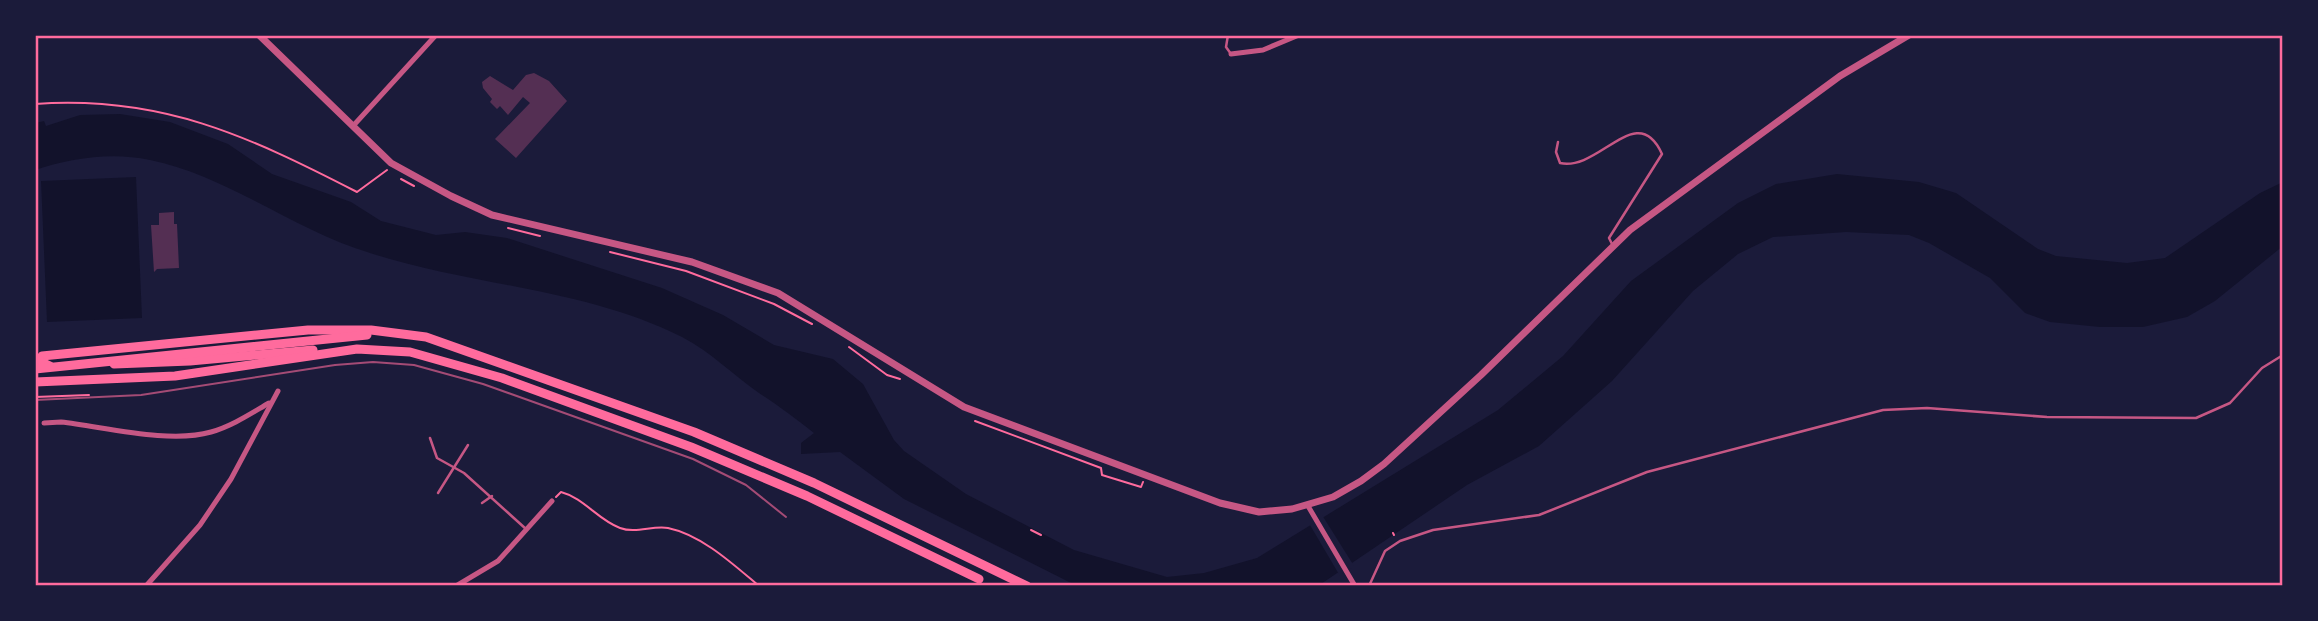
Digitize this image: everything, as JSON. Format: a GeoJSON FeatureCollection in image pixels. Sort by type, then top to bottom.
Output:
{"type":"FeatureCollection","features":[{"type":"Feature","properties":{"kind":"highway"},"geometry":{"type":"LineString","coordinates":[[38,358],[309,330],[342,329],[410,334],[460,348],[694,432],[814,483],[1027,586]]}},
{"type":"Feature","properties":{"kind":"highway"},"geometry":{"type":"LineString","coordinates":[[35,369],[354,336],[410,334]]}},
{"type":"Feature","properties":{"kind":"highway"},"geometry":{"type":"LineString","coordinates":[[98,363],[178,362],[310,349],[329,352]]}},
{"type":"Feature","properties":{"kind":"highway"},"geometry":{"type":"LineString","coordinates":[[35,382],[175,376],[329,352],[382,349],[410,352],[502,378],[743,468],[979,579]]}},
{"type":"Feature","properties":{"kind":"highway"},"geometry":{"type":"LineString","coordinates":[[38,358],[55,367]]}},
{"type":"Feature","properties":{"kind":"street"},"geometry":{"type":"LineString","coordinates":[[259,35],[391,163],[492,215],[692,262],[778,293],[933,390],[991,418],[1233,507],[1266,512],[1308,506],[1333,497],[1384,464],[1630,230],[1816,93],[1909,35]]}},
{"type":"Feature","properties":{"kind":"street"},"geometry":{"type":"LineString","coordinates":[[354,126],[436,35]]}},
{"type":"Feature","properties":{"kind":"street"},"geometry":{"type":"LineString","coordinates":[[1231,54],[1263,50],[1299,35]]}},
{"type":"Feature","properties":{"kind":"street"},"geometry":{"type":"LineString","coordinates":[[146,586],[200,525],[231,479],[278,391]]}},
{"type":"Feature","properties":{"kind":"street"},"geometry":{"type":"LineString","coordinates":[[44,423],[61,422],[174,436],[209,433],[238,422],[272,401]]}},
{"type":"Feature","properties":{"kind":"street"},"geometry":{"type":"LineString","coordinates":[[456,586],[498,561],[552,501]]}},
{"type":"Feature","properties":{"kind":"street"},"geometry":{"type":"LineString","coordinates":[[1308,506],[1355,586]]}},
{"type":"Feature","properties":{"kind":"lane"},"geometry":{"type":"LineString","coordinates":[[1228,35],[1226,47],[1231,54]]}},
{"type":"Feature","properties":{"kind":"lane"},"geometry":{"type":"LineString","coordinates":[[1558,142],[1556,152],[1560,163],[1569,165],[1593,158],[1618,139],[1635,133],[1646,135],[1658,145],[1662,154],[1658,164],[1637,190],[1609,238],[1614,247]]}},
{"type":"Feature","properties":{"kind":"lane"},"geometry":{"type":"LineString","coordinates":[[1369,586],[1385,551],[1400,541],[1433,530],[1539,515],[1647,472],[1883,410],[1927,408],[2048,417],[2196,418],[2231,403],[2262,368],[2283,355]]}},
{"type":"Feature","properties":{"kind":"lane"},"geometry":{"type":"LineString","coordinates":[[35,425],[44,423]]}},
{"type":"Feature","properties":{"kind":"lane"},"geometry":{"type":"LineString","coordinates":[[429,438],[436,458],[455,468],[492,496],[526,530]]}},
{"type":"Feature","properties":{"kind":"lane"},"geometry":{"type":"LineString","coordinates":[[438,493],[468,445]]}},
{"type":"Feature","properties":{"kind":"lane"},"geometry":{"type":"LineString","coordinates":[[482,503],[492,496]]}},
{"type":"Feature","properties":{"kind":"path"},"geometry":{"type":"LineString","coordinates":[[35,104],[81,101],[138,106],[216,127],[357,192],[386,170],[411,185],[423,188]]}},
{"type":"Feature","properties":{"kind":"path"},"geometry":{"type":"LineString","coordinates":[[502,226],[539,236]]}},
{"type":"Feature","properties":{"kind":"path"},"geometry":{"type":"LineString","coordinates":[[602,248],[614,254],[686,271],[774,304],[820,329]]}},
{"type":"Feature","properties":{"kind":"path"},"geometry":{"type":"LineString","coordinates":[[843,342],[887,375],[903,380]]}},
{"type":"Feature","properties":{"kind":"path"},"geometry":{"type":"LineString","coordinates":[[35,397],[89,395]]}},
{"type":"Feature","properties":{"kind":"path"},"geometry":{"type":"LineString","coordinates":[[972,419],[1101,468],[1102,475],[1118,481],[1141,487],[1143,482]]}},
{"type":"Feature","properties":{"kind":"path"},"geometry":{"type":"LineString","coordinates":[[561,492],[571,495],[622,529],[660,528],[679,532],[723,557],[759,586]]}},
{"type":"Feature","properties":{"kind":"path"},"geometry":{"type":"LineString","coordinates":[[1031,530],[1041,535]]}},
{"type":"Feature","properties":{"kind":"shaded area"},"geometry":{"type":"Polygon","coordinates":[[[120,114],[170,122],[228,144],[272,174],[351,202],[381,221],[436,235],[465,232],[507,238],[662,288],[723,315],[774,345],[833,359],[863,384],[894,440],[904,451],[966,494],[1074,550],[1167,577],[1204,573],[1257,558],[1498,410],[1563,356],[1631,281],[1738,203],[1776,184],[1837,174],[1919,182],[1956,193],[2038,249],[2056,256],[2127,263],[2165,258],[2260,193],[2283,182],[2283,246],[2215,301],[2187,317],[2143,327],[2100,327],[2050,322],[2025,313],[1990,278],[1929,243],[1909,235],[1846,232],[1773,237],[1738,254],[1693,291],[1612,381],[1539,446],[1467,485],[1318,586],[1077,586],[904,499],[840,452],[801,454],[801,443],[814,433],[703,350],[682,337],[645,321],[567,298],[448,273],[370,253],[315,231],[207,178],[150,160],[121,156],[92,158],[35,170],[35,123],[44,121],[46,126],[80,115],[120,114]]]}},
{"type":"Feature","properties":{"kind":"shaded area"},"geometry":{"type":"Polygon","coordinates":[[[136,177],[142,318],[47,322],[41,181],[136,177]]]}},
{"type":"Feature","properties":{"kind":"pier"},"geometry":{"type":"Polygon","coordinates":[[[1322,515],[1354,566],[1340,576],[1310,525],[1322,515]]]}},
{"type":"Feature","properties":{"kind":"building"},"geometry":{"type":"Polygon","coordinates":[[[534,73],[549,81],[567,101],[516,158],[495,139],[530,103],[523,97],[508,115],[500,106],[497,109],[490,102],[492,99],[483,88],[482,82],[490,76],[513,90],[526,75],[534,73]]]}},
{"type":"Feature","properties":{"kind":"building"},"geometry":{"type":"Polygon","coordinates":[[[174,212],[179,268],[157,269],[154,272],[151,225],[159,225],[159,213],[174,212]]]}},
{"type":"Feature","properties":{"kind":"tram line"},"geometry":{"type":"LineString","coordinates":[[35,400],[141,395],[335,365],[373,362],[414,365],[483,384],[693,459],[746,485],[786,517]]}}]}
